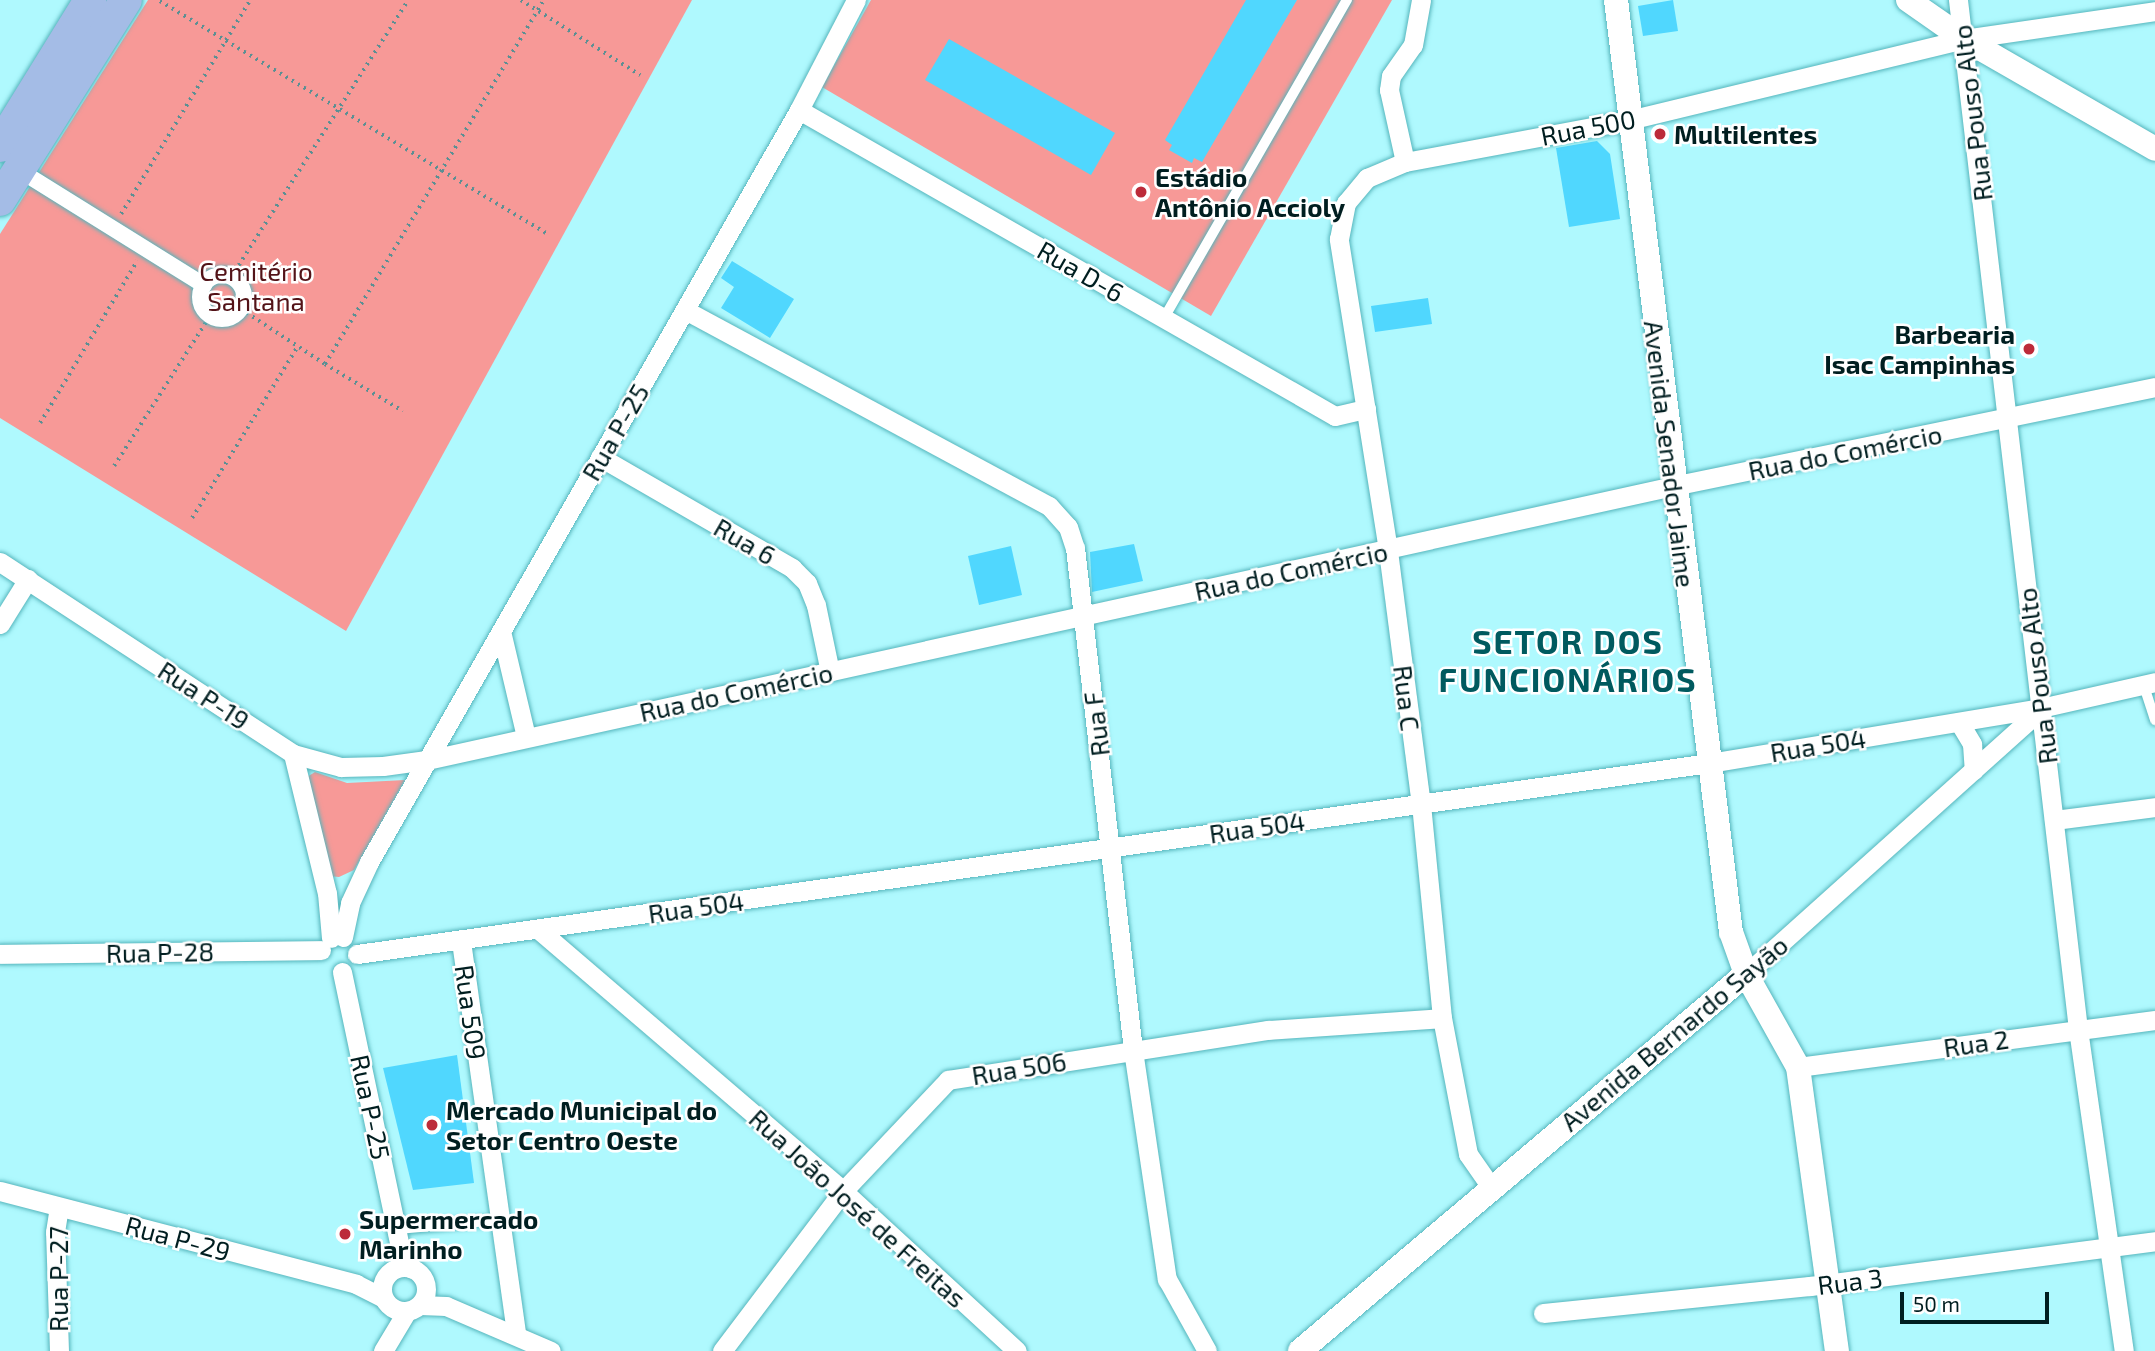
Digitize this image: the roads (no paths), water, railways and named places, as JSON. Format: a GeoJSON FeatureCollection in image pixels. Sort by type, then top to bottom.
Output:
{"type":"FeatureCollection","features":[{"type":"Feature","properties":{"kind":"main road"},"geometry":{"type":"LineString","coordinates":[[0,146],[90,0]]}},
{"type":"Feature","properties":{"kind":"main road"},"geometry":{"type":"LineString","coordinates":[[0,200],[9,165],[125,0]]}},
{"type":"Feature","properties":{"kind":"street","name":"Rua P-25"},"geometry":{"type":"LineString","coordinates":[[331,942],[369,862],[799,110],[856,0]]}},
{"type":"Feature","properties":{"kind":"street"},"geometry":{"type":"LineString","coordinates":[[1405,162],[1389,90],[1391,76],[1413,45],[1421,0]]}},
{"type":"Feature","properties":{"kind":"street","name":"Avenida Senador Jaime"},"geometry":{"type":"LineString","coordinates":[[1616,0],[1673,486],[1731,932],[1746,974],[1798,1066],[1837,1351]]}},
{"type":"Feature","properties":{"kind":"street"},"geometry":{"type":"LineString","coordinates":[[1908,0],[1964,39],[2155,149]]}},
{"type":"Feature","properties":{"kind":"street","name":"Rua Pouso Alto"},"geometry":{"type":"LineString","coordinates":[[1958,0],[2078,1029],[2123,1351]]}},
{"type":"Feature","properties":{"kind":"street","name":"Rua 500"},"geometry":{"type":"LineString","coordinates":[[1346,204],[1367,178],[1405,162],[1629,120],[1964,39],[2155,11]]}},
{"type":"Feature","properties":{"kind":"street","name":"Rua D-6"},"geometry":{"type":"LineString","coordinates":[[799,110],[1335,416],[1366,409]]}},
{"type":"Feature","properties":{"kind":"street"},"geometry":{"type":"LineString","coordinates":[[9,165],[204,285]]}},
{"type":"Feature","properties":{"kind":"street","name":"Rua C"},"geometry":{"type":"LineString","coordinates":[[1346,204],[1339,239],[1388,550],[1421,805],[1442,1018],[1468,1154],[1491,1187]]}},
{"type":"Feature","properties":{"kind":"street"},"geometry":{"type":"LineString","coordinates":[[216,276],[231,277],[244,295],[241,309],[223,320],[210,316],[201,305],[204,285],[216,276]]}},
{"type":"Feature","properties":{"kind":"street","name":"Rua F"},"geometry":{"type":"LineString","coordinates":[[685,310],[1049,506],[1068,527],[1075,548],[1084,616],[1133,1050],[1167,1279],[1207,1351]]}},
{"type":"Feature","properties":{"kind":"street","name":"Rua do Comércio"},"geometry":{"type":"LineString","coordinates":[[427,760],[1673,486],[2007,420],[2155,387]]}},
{"type":"Feature","properties":{"kind":"street","name":"Rua 6"},"geometry":{"type":"LineString","coordinates":[[600,457],[792,568],[807,583],[816,605],[830,672]]}},
{"type":"Feature","properties":{"kind":"street","name":"Rua P-19"},"geometry":{"type":"LineString","coordinates":[[0,562],[293,754],[341,767],[427,760]]}},
{"type":"Feature","properties":{"kind":"street"},"geometry":{"type":"LineString","coordinates":[[0,624],[28,579]]}},
{"type":"Feature","properties":{"kind":"street"},"geometry":{"type":"LineString","coordinates":[[501,631],[526,737]]}},
{"type":"Feature","properties":{"kind":"street","name":"Rua 504"},"geometry":{"type":"LineString","coordinates":[[356,954],[1709,763],[2041,708],[2149,684]]}},
{"type":"Feature","properties":{"kind":"street","name":"Avenida Bernardo Sayão"},"geometry":{"type":"LineString","coordinates":[[1300,1351],[1746,974],[2041,708]]}},
{"type":"Feature","properties":{"kind":"street"},"geometry":{"type":"LineString","coordinates":[[1959,722],[1972,744],[1973,770]]}},
{"type":"Feature","properties":{"kind":"street"},"geometry":{"type":"LineString","coordinates":[[293,754],[327,893],[331,942],[328,969],[342,972],[354,963],[354,944],[331,942]]}},
{"type":"Feature","properties":{"kind":"street"},"geometry":{"type":"LineString","coordinates":[[2054,820],[2155,807]]}},
{"type":"Feature","properties":{"kind":"street","name":"Rua P-25"},"geometry":{"type":"LineString","coordinates":[[327,893],[369,862]]}},
{"type":"Feature","properties":{"kind":"street","name":"Rua João José de Freitas"},"geometry":{"type":"LineString","coordinates":[[539,930],[843,1191],[1017,1351]]}},
{"type":"Feature","properties":{"kind":"street","name":"Rua 509"},"geometry":{"type":"LineString","coordinates":[[461,941],[516,1333]]}},
{"type":"Feature","properties":{"kind":"street","name":"Rua P-28"},"geometry":{"type":"LineString","coordinates":[[0,954],[331,942]]}},
{"type":"Feature","properties":{"kind":"street","name":"Rua P-25"},"geometry":{"type":"LineString","coordinates":[[342,972],[398,1236],[398,1271],[405,1301]]}},
{"type":"Feature","properties":{"kind":"street","name":"Rua 506"},"geometry":{"type":"LineString","coordinates":[[722,1351],[843,1191],[948,1080],[1268,1030],[1442,1018]]}},
{"type":"Feature","properties":{"kind":"street","name":"Rua 2"},"geometry":{"type":"LineString","coordinates":[[1798,1066],[2155,1020]]}},
{"type":"Feature","properties":{"kind":"street","name":"Rua P-29"},"geometry":{"type":"LineString","coordinates":[[0,1191],[356,1284],[405,1301]]}},
{"type":"Feature","properties":{"kind":"street","name":"Rua P-27"},"geometry":{"type":"LineString","coordinates":[[59,1351],[55,1232],[60,1207]]}},
{"type":"Feature","properties":{"kind":"street","name":"Rua 3"},"geometry":{"type":"LineString","coordinates":[[1543,1313],[1828,1284],[2155,1241]]}},
{"type":"Feature","properties":{"kind":"street"},"geometry":{"type":"LineString","coordinates":[[356,1284],[398,1271],[405,1301],[387,1343]]}},
{"type":"Feature","properties":{"kind":"street"},"geometry":{"type":"LineString","coordinates":[[405,1301],[446,1306],[516,1333],[551,1351]]}},
{"type":"Feature","properties":{"kind":"lane"},"geometry":{"type":"LineString","coordinates":[[1164,318],[1347,0]]}},
{"type":"Feature","properties":{"kind":"lane"},"geometry":{"type":"LineString","coordinates":[[2149,684],[2155,720]]}},
{"type":"Feature","properties":{"kind":"lane"},"geometry":{"type":"LineString","coordinates":[[398,1236],[500,1220]]}},
{"type":"Feature","properties":{"kind":"place","name":"Multilentes"},"geometry":{"type":"Point","coordinates":[1660,134]}},
{"type":"Feature","properties":{"kind":"place","name":"Estádio Antônio Accioly"},"geometry":{"type":"Point","coordinates":[1141,192]}},
{"type":"Feature","properties":{"kind":"place","name":"Barbearia Isac Campinhas"},"geometry":{"type":"Point","coordinates":[2029,349]}},
{"type":"Feature","properties":{"kind":"place","name":"Mercado Municipal do Setor Centro Oeste"},"geometry":{"type":"Point","coordinates":[432,1125]}},
{"type":"Feature","properties":{"kind":"place","name":"Supermercado Marinho"},"geometry":{"type":"Point","coordinates":[345,1234]}},
{"type":"Feature","properties":{"kind":"district","name":"SETOR DOS FUNCIONÁRIOS"},"geometry":{"type":"Point","coordinates":[1568,661]}},
{"type":"Feature","properties":{"kind":"park label","name":"Cemitério Santana"},"geometry":{"type":"Point","coordinates":[256,286]}}]}
